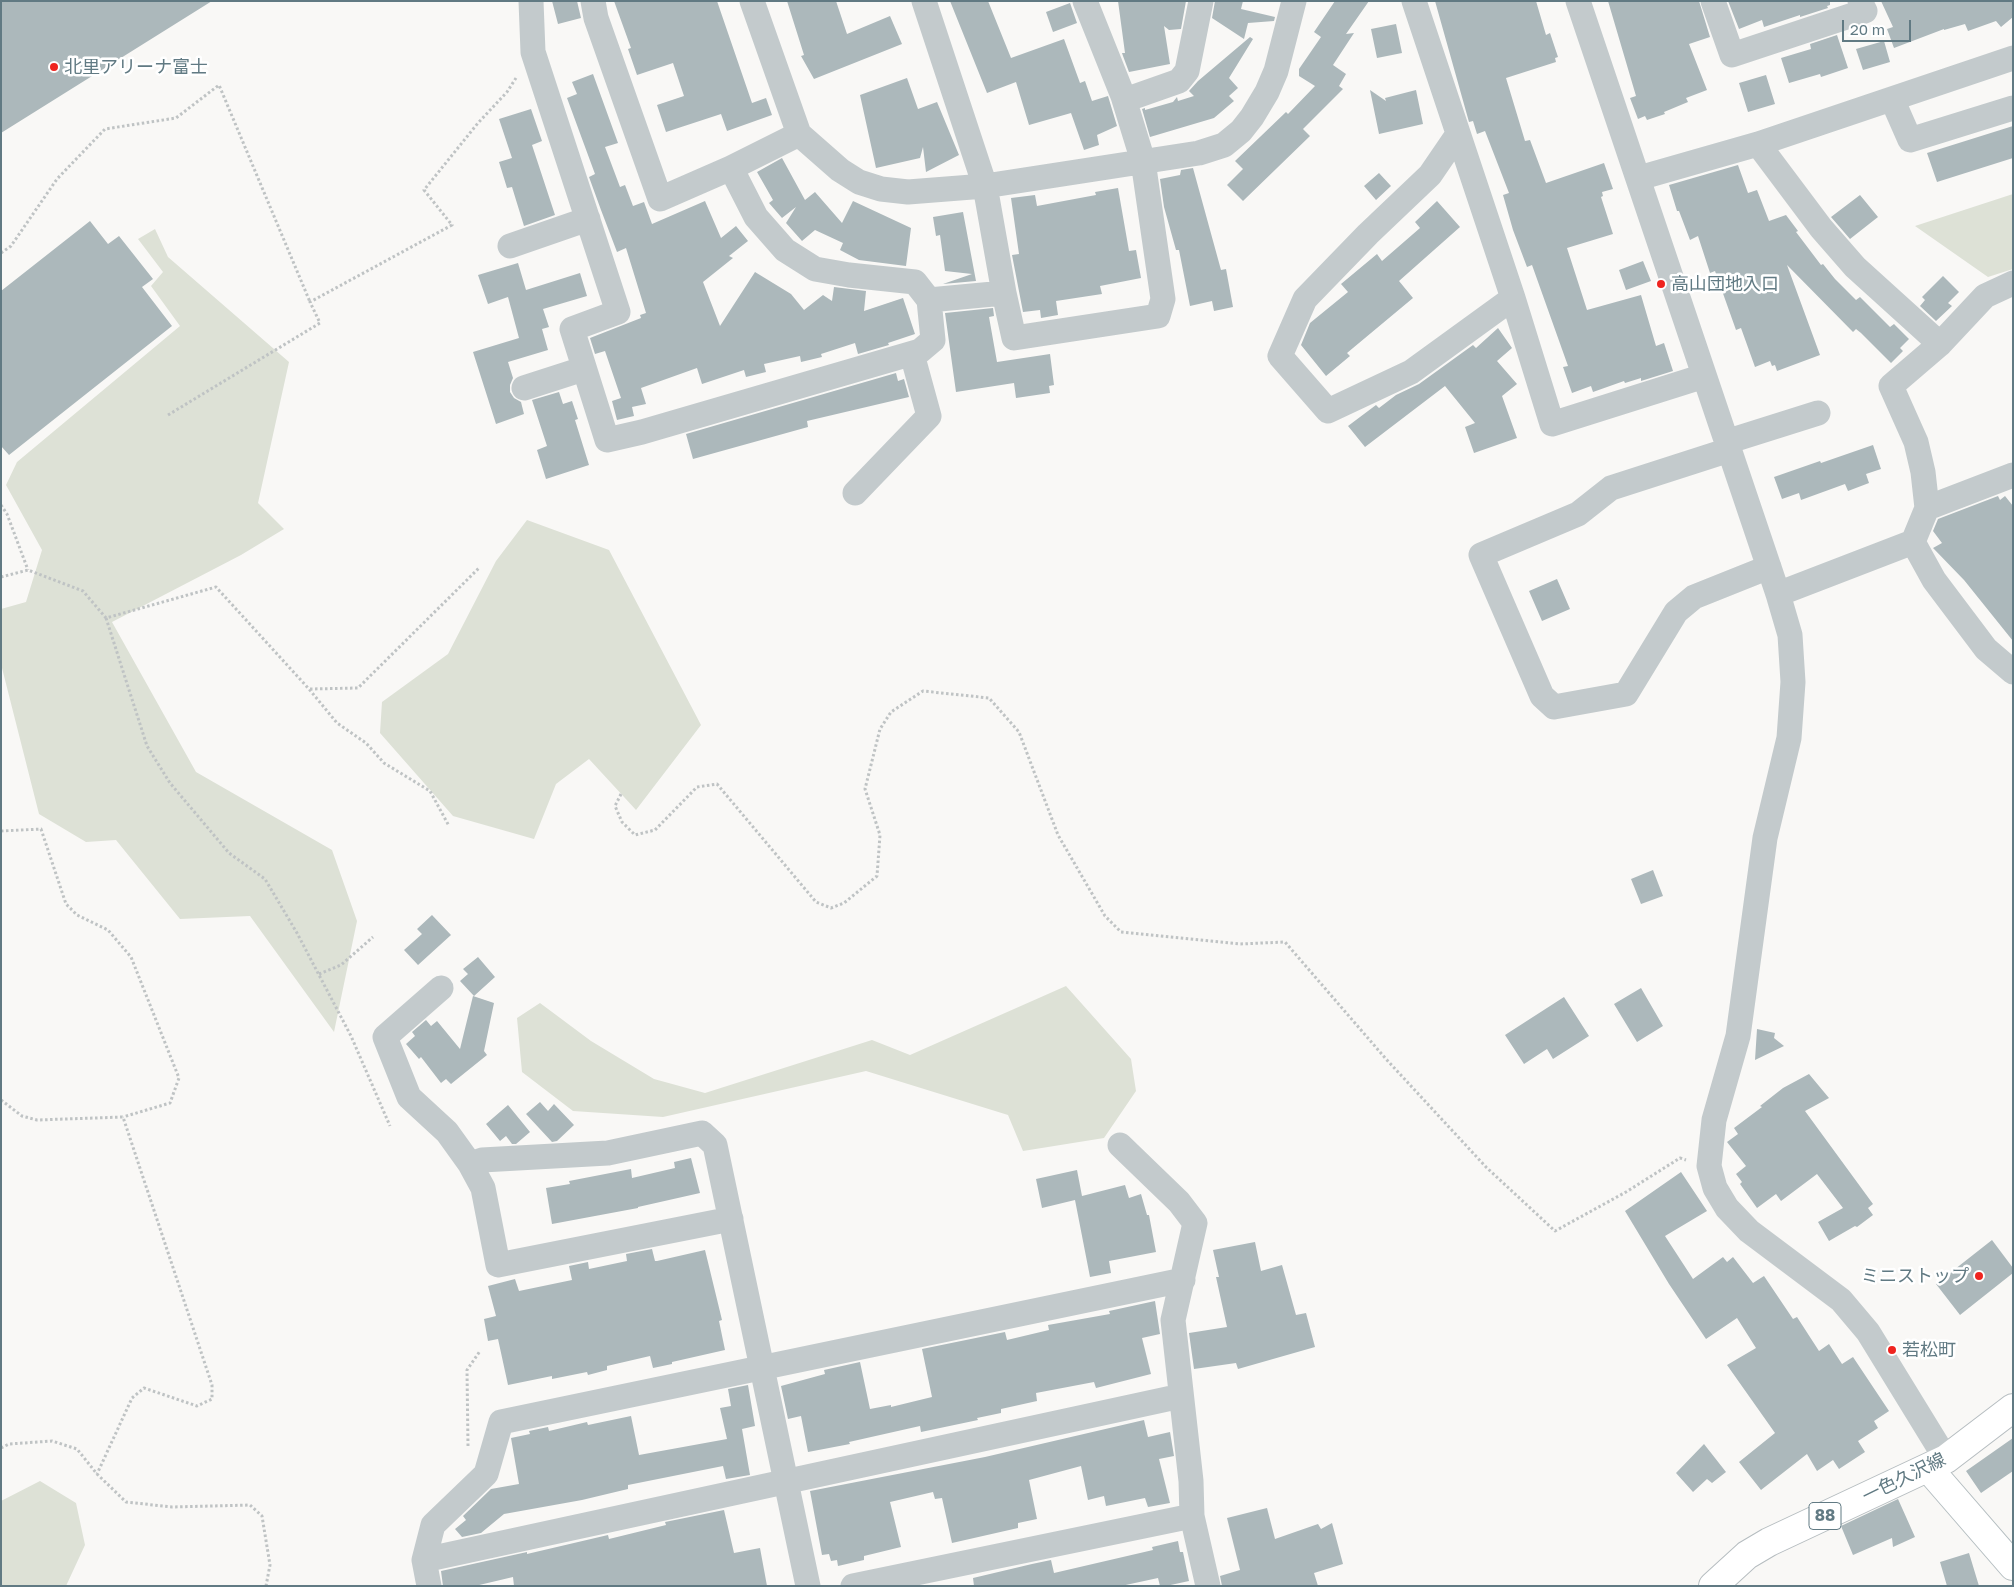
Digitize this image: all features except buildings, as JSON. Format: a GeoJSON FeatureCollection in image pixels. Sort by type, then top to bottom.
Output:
{"type":"FeatureCollection","features":[{"type":"Feature","properties":{"kind":"main road","name":"一色久沢線"},"geometry":{"type":"LineString","coordinates":[[1713,1586],[1747,1556],[1769,1542],[1937,1464],[2013,1408]]}},
{"type":"Feature","properties":{"kind":"main road"},"geometry":{"type":"LineString","coordinates":[[1937,1464],[2013,1566]]}},
{"type":"Feature","properties":{"kind":"street"},"geometry":{"type":"LineString","coordinates":[[531,1],[533,52],[618,312],[572,329],[583,369],[607,440],[642,432],[912,354],[920,351],[933,340],[929,300],[915,282],[849,275],[815,269],[785,250],[756,217],[731,168]]}},
{"type":"Feature","properties":{"kind":"street"},"geometry":{"type":"LineString","coordinates":[[593,1],[596,18],[660,199],[731,168],[799,134]]}},
{"type":"Feature","properties":{"kind":"street"},"geometry":{"type":"LineString","coordinates":[[752,1],[799,134],[840,170],[859,182],[881,189],[908,192],[985,186],[1199,153],[1224,145],[1241,131],[1267,92],[1276,71],[1294,1]]}},
{"type":"Feature","properties":{"kind":"street"},"geometry":{"type":"LineString","coordinates":[[924,1],[985,186],[1014,338],[1158,316],[1163,299],[1143,161],[1124,100],[1085,1]]}},
{"type":"Feature","properties":{"kind":"street"},"geometry":{"type":"LineString","coordinates":[[1124,100],[1179,80],[1187,71],[1201,1]]}},
{"type":"Feature","properties":{"kind":"street"},"geometry":{"type":"LineString","coordinates":[[1414,1],[1513,298],[1552,424],[1704,376]]}},
{"type":"Feature","properties":{"kind":"street"},"geometry":{"type":"LineString","coordinates":[[1578,1],[1639,178],[1790,635],[1793,682],[1789,738],[1766,838],[1738,1036],[1714,1120],[1709,1166],[1715,1188],[1727,1208],[1749,1231],[1841,1300],[1868,1332],[1937,1464]]}},
{"type":"Feature","properties":{"kind":"street"},"geometry":{"type":"LineString","coordinates":[[1713,1],[1732,55],[1865,11],[1860,1]]}},
{"type":"Feature","properties":{"kind":"street"},"geometry":{"type":"LineString","coordinates":[[1639,178],[1758,144],[2013,58]]}},
{"type":"Feature","properties":{"kind":"street"},"geometry":{"type":"LineString","coordinates":[[1892,99],[1910,140],[2013,108]]}},
{"type":"Feature","properties":{"kind":"street"},"geometry":{"type":"LineString","coordinates":[[1458,134],[1430,175],[1368,234],[1305,299],[1280,356],[1328,411],[1411,372],[1513,298]]}},
{"type":"Feature","properties":{"kind":"street"},"geometry":{"type":"LineString","coordinates":[[1758,144],[1822,228],[1855,267],[1940,344]]}},
{"type":"Feature","properties":{"kind":"street"},"geometry":{"type":"LineString","coordinates":[[510,246],[588,220]]}},
{"type":"Feature","properties":{"kind":"street"},"geometry":{"type":"LineString","coordinates":[[1778,594],[1913,542],[1927,508],[1923,472],[1916,442],[1891,386],[1940,344],[1985,296],[2013,283]]}},
{"type":"Feature","properties":{"kind":"street"},"geometry":{"type":"LineString","coordinates":[[929,300],[1004,293]]}},
{"type":"Feature","properties":{"kind":"street"},"geometry":{"type":"LineString","coordinates":[[855,493],[929,416],[912,354]]}},
{"type":"Feature","properties":{"kind":"street"},"geometry":{"type":"LineString","coordinates":[[524,388],[583,369]]}},
{"type":"Feature","properties":{"kind":"street"},"geometry":{"type":"LineString","coordinates":[[1769,568],[1694,598],[1676,612],[1626,694],[1554,707],[1542,696],[1481,555],[1578,514],[1611,488],[1818,413]]}},
{"type":"Feature","properties":{"kind":"street"},"geometry":{"type":"LineString","coordinates":[[1927,508],[2013,475]]}},
{"type":"Feature","properties":{"kind":"street"},"geometry":{"type":"LineString","coordinates":[[1913,542],[1934,580],[1986,649],[2013,672]]}},
{"type":"Feature","properties":{"kind":"street"},"geometry":{"type":"LineString","coordinates":[[441,988],[386,1037],[409,1097],[447,1132],[470,1164],[483,1188],[498,1265],[731,1219]]}},
{"type":"Feature","properties":{"kind":"street"},"geometry":{"type":"LineString","coordinates":[[470,1164],[482,1160],[608,1153],[702,1133],[715,1145],[808,1586]]}},
{"type":"Feature","properties":{"kind":"street"},"geometry":{"type":"LineString","coordinates":[[1120,1145],[1179,1202],[1195,1223],[1173,1320],[1191,1481],[1192,1516],[1208,1586]]}},
{"type":"Feature","properties":{"kind":"street"},"geometry":{"type":"LineString","coordinates":[[429,1586],[424,1560],[433,1526],[486,1474],[501,1422],[1183,1280]]}},
{"type":"Feature","properties":{"kind":"street"},"geometry":{"type":"LineString","coordinates":[[424,1560],[1180,1396]]}},
{"type":"Feature","properties":{"kind":"street"},"geometry":{"type":"LineString","coordinates":[[853,1586],[1192,1516]]}},
{"type":"Feature","properties":{"kind":"path"},"geometry":{"type":"LineString","coordinates":[[310,302],[452,225],[424,190],[478,122],[507,92],[533,52]]}},
{"type":"Feature","properties":{"kind":"path"},"geometry":{"type":"LineString","coordinates":[[1,253],[11,246],[57,179],[105,129],[176,118],[219,85],[320,323],[168,415]]}},
{"type":"Feature","properties":{"kind":"path"},"geometry":{"type":"LineString","coordinates":[[1,505],[7,514],[28,570]]}},
{"type":"Feature","properties":{"kind":"path"},"geometry":{"type":"LineString","coordinates":[[309,689],[358,688],[480,567]]}},
{"type":"Feature","properties":{"kind":"path"},"geometry":{"type":"LineString","coordinates":[[1,577],[28,570],[83,591],[106,618],[147,746],[170,784],[229,853],[265,879],[319,974],[351,1036],[390,1126]]}},
{"type":"Feature","properties":{"kind":"path"},"geometry":{"type":"LineString","coordinates":[[106,618],[216,587],[309,689],[337,723],[366,743],[384,763],[430,790],[449,826]]}},
{"type":"Feature","properties":{"kind":"path"},"geometry":{"type":"LineString","coordinates":[[622,794],[615,806],[622,822],[636,835],[655,830],[697,787],[717,784],[816,902],[831,908],[844,903],[862,890],[876,876],[880,835],[865,789],[880,729],[891,712],[923,691],[990,698],[1019,732],[1058,835],[1105,916],[1121,932],[1240,944],[1285,942],[1386,1059],[1486,1167],[1555,1231],[1626,1192],[1680,1158],[1709,1166]]}},
{"type":"Feature","properties":{"kind":"path"},"geometry":{"type":"LineString","coordinates":[[1,831],[40,829],[66,904],[77,916],[108,930],[131,957],[179,1078],[170,1103],[123,1117],[37,1120],[22,1116],[1,1100]]}},
{"type":"Feature","properties":{"kind":"path"},"geometry":{"type":"LineString","coordinates":[[319,974],[341,965],[373,937]]}},
{"type":"Feature","properties":{"kind":"path"},"geometry":{"type":"LineString","coordinates":[[96,1474],[132,1398],[144,1388],[197,1406],[212,1399],[212,1385],[123,1117]]}},
{"type":"Feature","properties":{"kind":"path"},"geometry":{"type":"LineString","coordinates":[[468,1450],[467,1370],[480,1351]]}},
{"type":"Feature","properties":{"kind":"path"},"geometry":{"type":"LineString","coordinates":[[1,1448],[9,1444],[52,1441],[77,1449],[96,1474],[126,1502],[172,1507],[250,1505],[262,1516],[270,1565],[266,1586]]}},
{"type":"Feature","properties":{"kind":"shaded area"},"geometry":{"type":"Polygon","coordinates":[[[2013,194],[2013,269],[1988,277],[1915,226],[2013,194]]]}},
{"type":"Feature","properties":{"kind":"shaded area"},"geometry":{"type":"Polygon","coordinates":[[[155,229],[168,257],[289,362],[258,503],[284,529],[241,555],[112,622],[196,772],[332,850],[357,921],[334,1032],[250,916],[180,919],[116,840],[86,842],[39,814],[1,664],[1,609],[26,602],[42,550],[6,485],[17,462],[180,326],[151,286],[163,272],[138,239],[155,229]]]}},
{"type":"Feature","properties":{"kind":"shaded area"},"geometry":{"type":"Polygon","coordinates":[[[527,520],[609,550],[701,725],[636,810],[589,759],[556,784],[534,839],[453,816],[380,733],[382,702],[448,654],[496,561],[527,520]]]}},
{"type":"Feature","properties":{"kind":"shaded area"},"geometry":{"type":"Polygon","coordinates":[[[1066,986],[1131,1059],[1136,1091],[1104,1138],[1023,1151],[1008,1115],[866,1071],[663,1117],[573,1111],[522,1072],[517,1018],[540,1003],[591,1041],[654,1079],[705,1093],[872,1040],[910,1055],[1066,986]]]}},
{"type":"Feature","properties":{"kind":"shaded area"},"geometry":{"type":"Polygon","coordinates":[[[40,1481],[76,1503],[85,1545],[66,1586],[1,1586],[1,1501],[40,1481]]]}},
{"type":"Feature","properties":{"kind":"place","name":"北里アリーナ富士"},"geometry":{"type":"Point","coordinates":[54,67]}},
{"type":"Feature","properties":{"kind":"place","name":"高山団地入口"},"geometry":{"type":"Point","coordinates":[1661,284]}},
{"type":"Feature","properties":{"kind":"place","name":"ミニストップ"},"geometry":{"type":"Point","coordinates":[1979,1276]}},
{"type":"Feature","properties":{"kind":"place","name":"若松町"},"geometry":{"type":"Point","coordinates":[1892,1350]}}]}
